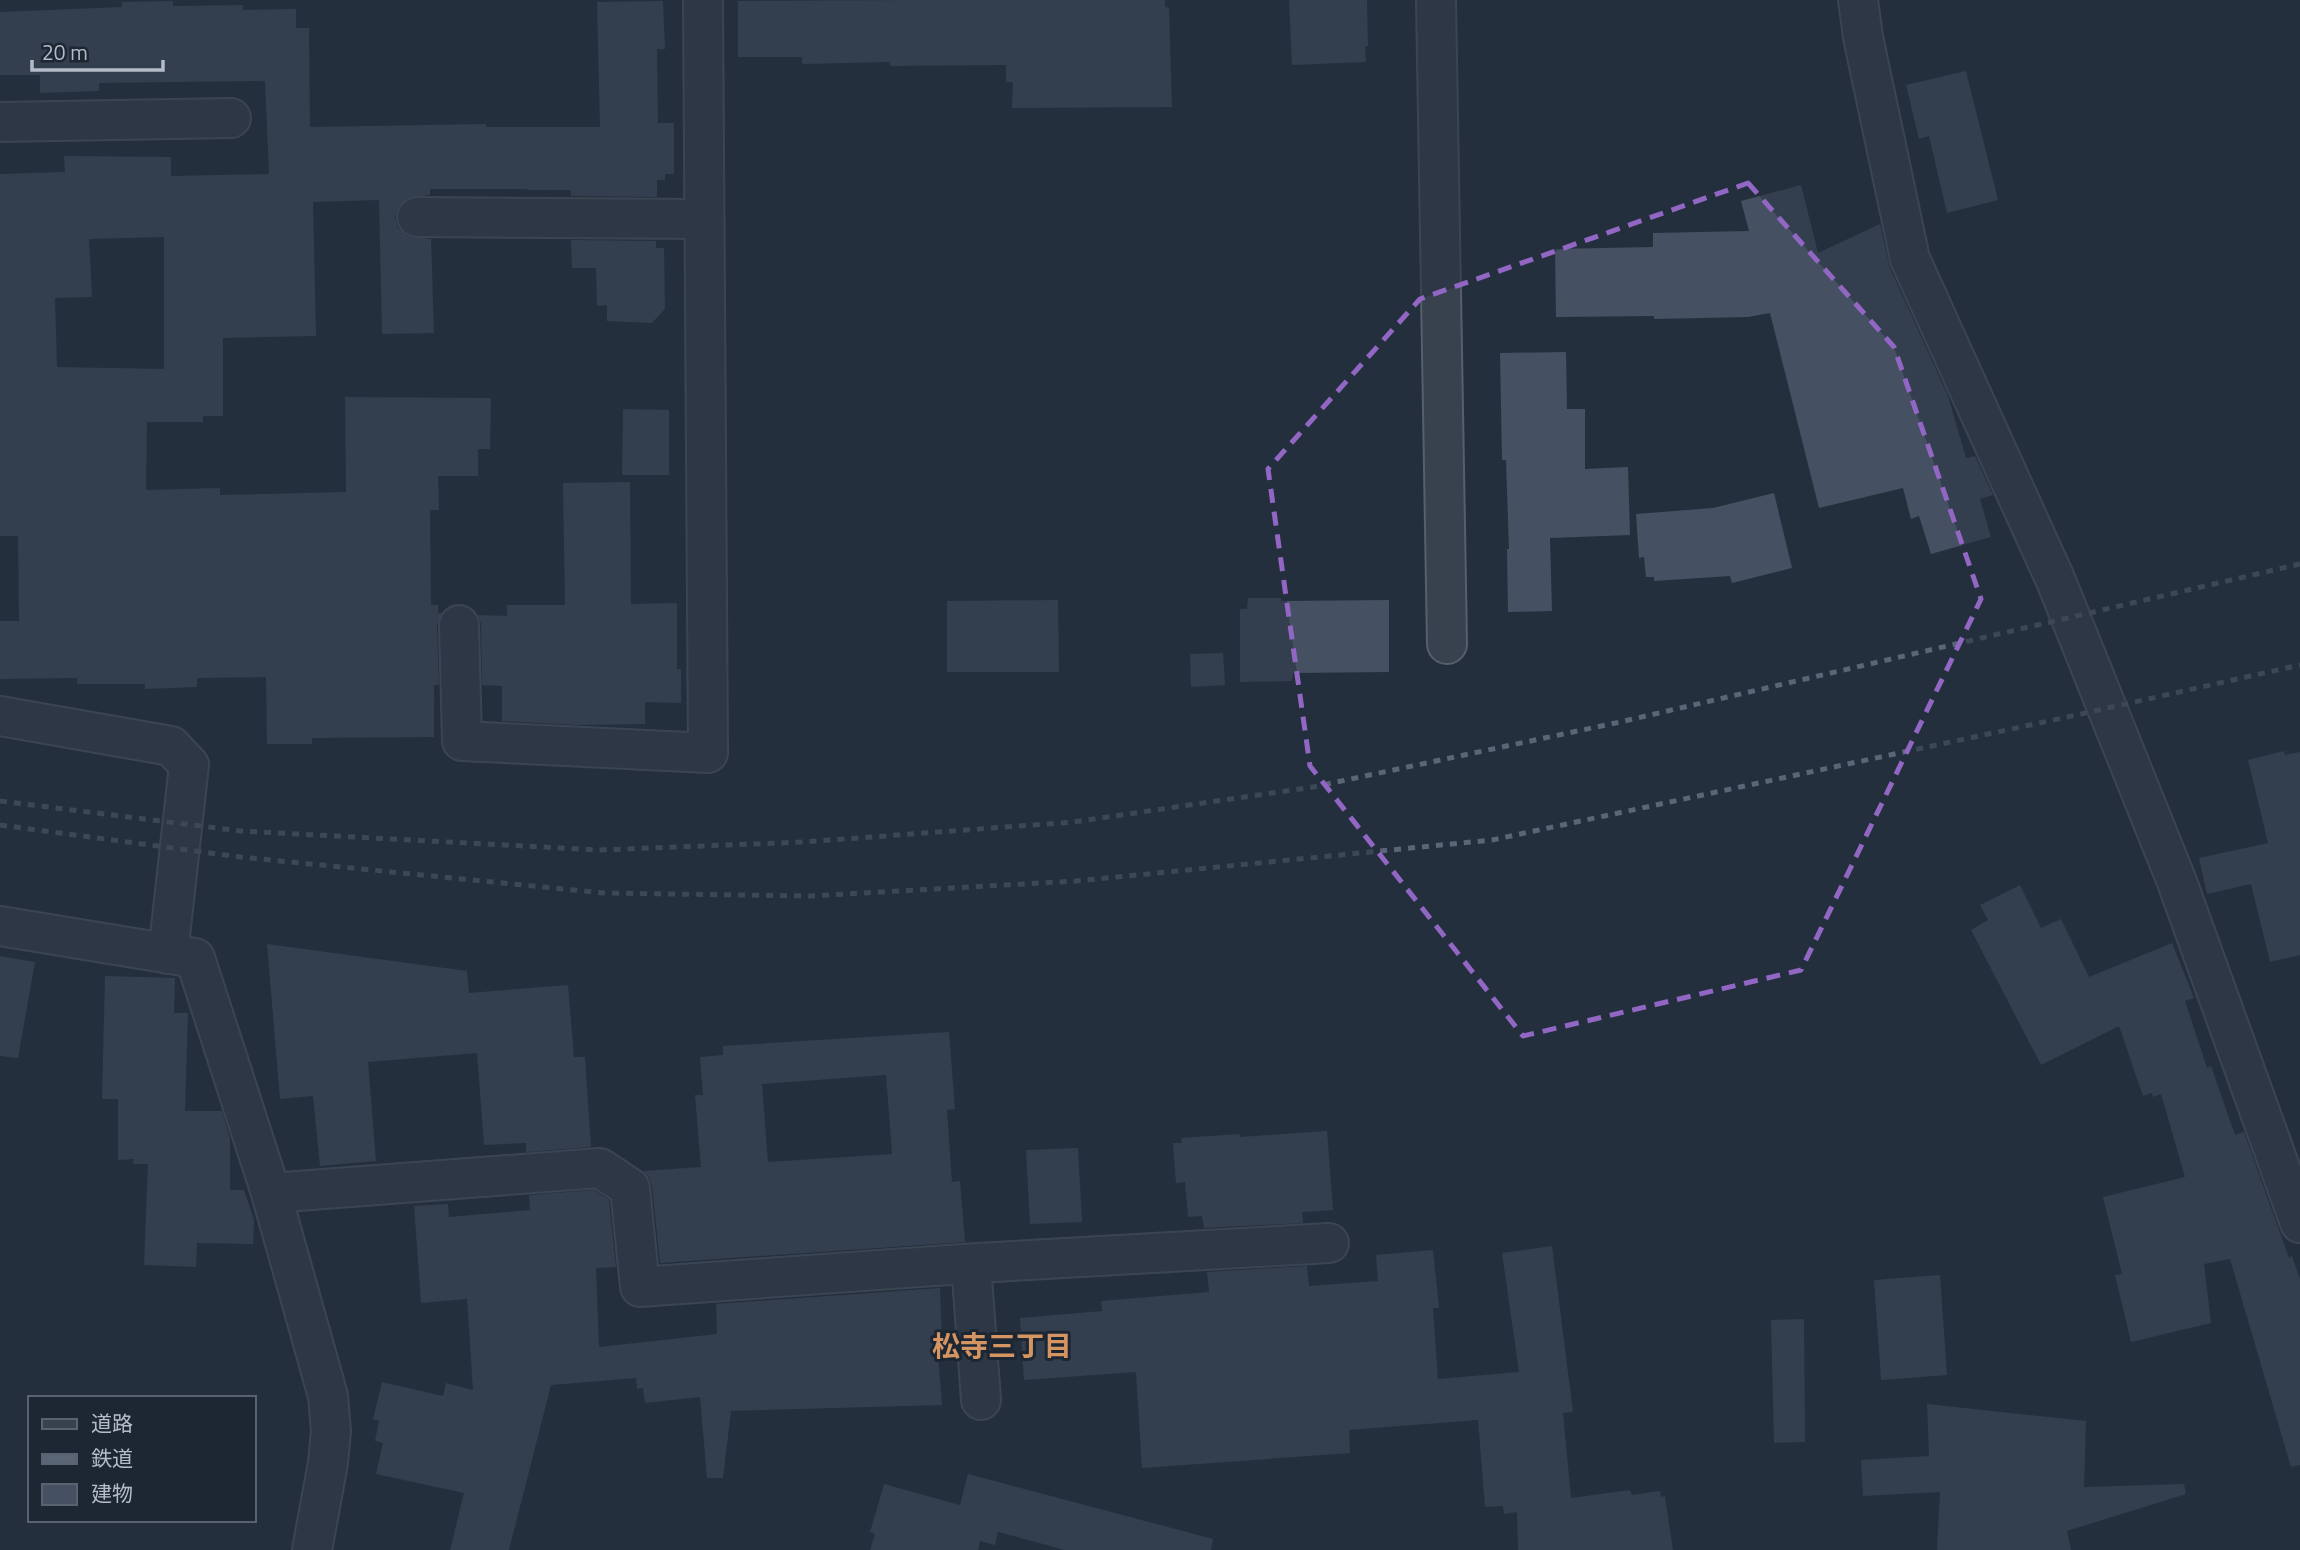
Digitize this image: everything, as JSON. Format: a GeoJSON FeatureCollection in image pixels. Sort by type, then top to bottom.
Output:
{"type":"FeatureCollection","features":[{"type":"Feature","properties":{"kind":"street"},"geometry":{"type":"LineString","coordinates":[[459,625],[462,741],[708,753],[703,0]]}},
{"type":"Feature","properties":{"kind":"street"},"geometry":{"type":"LineString","coordinates":[[1436,0],[1447,644]]}},
{"type":"Feature","properties":{"kind":"street"},"geometry":{"type":"LineString","coordinates":[[1858,0],[1863,37],[1910,259],[2056,581],[2177,882],[2300,1223]]}},
{"type":"Feature","properties":{"kind":"street"},"geometry":{"type":"LineString","coordinates":[[0,122],[230,118]]}},
{"type":"Feature","properties":{"kind":"street"},"geometry":{"type":"LineString","coordinates":[[417,217],[704,219]]}},
{"type":"Feature","properties":{"kind":"street"},"geometry":{"type":"LineString","coordinates":[[0,716],[171,746],[189,765],[168,954]]}},
{"type":"Feature","properties":{"kind":"street"},"geometry":{"type":"LineString","coordinates":[[0,926],[195,958],[271,1193],[328,1396],[330,1442],[312,1550]]}},
{"type":"Feature","properties":{"kind":"street"},"geometry":{"type":"LineString","coordinates":[[271,1193],[600,1168],[630,1188],[640,1287],[1329,1242]]}},
{"type":"Feature","properties":{"kind":"street"},"geometry":{"type":"LineString","coordinates":[[971,1264],[981,1400]]}},
{"type":"Feature","properties":{"kind":"highlighted area"},"geometry":{"type":"Polygon","coordinates":[[[1748,183],[1894,347],[1981,599],[1801,970],[1523,1036],[1310,766],[1268,469],[1420,299],[1748,183]]]}},
{"type":"Feature","properties":{"kind":"building"},"geometry":{"type":"Polygon","coordinates":[[[1165,0],[1165,7],[1169,8],[1172,107],[1012,108],[1013,82],[1006,82],[1006,65],[890,66],[890,62],[802,64],[802,57],[738,57],[738,1],[1165,0]]]}},
{"type":"Feature","properties":{"kind":"building"},"geometry":{"type":"Polygon","coordinates":[[[1289,0],[1367,0],[1366,62],[1292,65],[1289,0]]]}},
{"type":"Feature","properties":{"kind":"building"},"geometry":{"type":"Polygon","coordinates":[[[173,1],[173,6],[243,5],[243,10],[296,9],[296,28],[309,28],[310,127],[486,124],[486,127],[600,127],[597,2],[663,1],[665,49],[657,49],[658,123],[674,123],[674,174],[665,174],[665,180],[657,180],[657,197],[571,196],[571,190],[430,189],[430,195],[407,198],[398,207],[395,218],[398,228],[407,236],[431,239],[434,333],[382,334],[379,200],[313,202],[316,336],[223,338],[223,416],[203,416],[203,422],[147,422],[146,490],[220,488],[220,495],[346,492],[345,397],[491,398],[490,449],[478,449],[478,476],[438,476],[439,510],[430,510],[431,605],[438,605],[438,613],[441,613],[437,626],[439,685],[434,685],[434,737],[312,738],[312,744],[267,744],[266,677],[197,678],[197,687],[145,689],[145,684],[77,684],[77,678],[0,679],[0,621],[19,621],[18,536],[0,536],[0,174],[65,172],[64,156],[171,157],[171,176],[269,174],[265,81],[99,83],[99,91],[40,93],[40,75],[0,75],[0,12],[122,7],[122,2],[173,1]],[[164,237],[89,239],[92,297],[55,298],[57,367],[164,369],[164,237]]]}},
{"type":"Feature","properties":{"kind":"building"},"geometry":{"type":"Polygon","coordinates":[[[1966,71],[1998,200],[1947,213],[1929,136],[1919,139],[1906,85],[1966,71]]]}},
{"type":"Feature","properties":{"kind":"building"},"geometry":{"type":"Polygon","coordinates":[[[1801,185],[1818,253],[1880,224],[1890,268],[1948,396],[1966,458],[1975,456],[1993,495],[1980,499],[1991,537],[1931,554],[1919,516],[1911,519],[1903,488],[1819,508],[1770,313],[1748,317],[1654,319],[1654,316],[1556,317],[1555,249],[1653,247],[1653,233],[1749,231],[1741,201],[1801,185]]]}},
{"type":"Feature","properties":{"kind":"building"},"geometry":{"type":"Polygon","coordinates":[[[571,240],[656,241],[656,248],[664,248],[665,309],[652,323],[607,321],[607,305],[597,306],[596,268],[572,268],[571,240]]]}},
{"type":"Feature","properties":{"kind":"building"},"geometry":{"type":"Polygon","coordinates":[[[1566,352],[1567,409],[1585,409],[1585,469],[1628,467],[1630,535],[1550,538],[1552,611],[1508,612],[1509,549],[1506,460],[1502,460],[1500,353],[1566,352]]]}},
{"type":"Feature","properties":{"kind":"building"},"geometry":{"type":"Polygon","coordinates":[[[623,409],[669,410],[669,475],[622,475],[623,409]]]}},
{"type":"Feature","properties":{"kind":"building"},"geometry":{"type":"Polygon","coordinates":[[[630,482],[631,604],[677,603],[677,669],[681,669],[681,703],[645,702],[645,724],[578,725],[502,721],[502,686],[482,685],[481,624],[478,615],[507,616],[507,605],[565,605],[563,483],[630,482]]]}},
{"type":"Feature","properties":{"kind":"building"},"geometry":{"type":"Polygon","coordinates":[[[1774,493],[1792,568],[1732,583],[1730,576],[1654,581],[1654,577],[1646,577],[1644,557],[1639,558],[1636,514],[1713,508],[1774,493]]]}},
{"type":"Feature","properties":{"kind":"building"},"geometry":{"type":"Polygon","coordinates":[[[1248,598],[1281,598],[1281,601],[1389,600],[1389,672],[1293,673],[1292,681],[1240,682],[1240,609],[1247,609],[1248,598]]]}},
{"type":"Feature","properties":{"kind":"building"},"geometry":{"type":"Polygon","coordinates":[[[1058,600],[1059,672],[947,672],[947,601],[1058,600]]]}},
{"type":"Feature","properties":{"kind":"building"},"geometry":{"type":"Polygon","coordinates":[[[1223,653],[1225,685],[1191,687],[1190,654],[1223,653]]]}},
{"type":"Feature","properties":{"kind":"building"},"geometry":{"type":"Polygon","coordinates":[[[2284,751],[2285,755],[2300,752],[2300,955],[2270,962],[2251,884],[2207,894],[2199,858],[2268,843],[2248,760],[2284,751]]]}},
{"type":"Feature","properties":{"kind":"building"},"geometry":{"type":"Polygon","coordinates":[[[2020,885],[2041,928],[2061,919],[2089,977],[2172,943],[2194,998],[2185,1001],[2207,1068],[2211,1066],[2235,1135],[2244,1132],[2289,1258],[2292,1256],[2300,1279],[2300,1465],[2291,1467],[2230,1259],[2204,1264],[2211,1323],[2131,1342],[2115,1275],[2122,1274],[2103,1197],[2185,1177],[2161,1094],[2143,1096],[2119,1026],[2041,1065],[1971,930],[1988,920],[1980,905],[2020,885]]]}},
{"type":"Feature","properties":{"kind":"building"},"geometry":{"type":"Polygon","coordinates":[[[267,944],[467,971],[469,993],[568,985],[574,1057],[585,1057],[591,1147],[526,1152],[526,1143],[484,1145],[477,1053],[368,1062],[376,1161],[320,1166],[313,1096],[280,1099],[267,944]]]}},
{"type":"Feature","properties":{"kind":"building"},"geometry":{"type":"Polygon","coordinates":[[[0,956],[35,962],[18,1058],[0,1056],[0,956]]]}},
{"type":"Feature","properties":{"kind":"building"},"geometry":{"type":"Polygon","coordinates":[[[105,976],[175,978],[174,1013],[188,1013],[185,1111],[222,1111],[230,1138],[230,1190],[244,1190],[254,1220],[253,1244],[197,1243],[196,1267],[144,1265],[148,1164],[133,1164],[134,1159],[118,1160],[118,1099],[102,1099],[105,976]]]}},
{"type":"Feature","properties":{"kind":"building"},"geometry":{"type":"Polygon","coordinates":[[[949,1032],[955,1109],[947,1110],[952,1182],[960,1181],[965,1242],[660,1263],[652,1186],[643,1171],[701,1167],[695,1095],[703,1095],[700,1057],[723,1055],[723,1046],[949,1032]],[[886,1075],[762,1084],[768,1162],[892,1154],[886,1075]]]}},
{"type":"Feature","properties":{"kind":"building"},"geometry":{"type":"Polygon","coordinates":[[[1327,1131],[1333,1210],[1302,1212],[1303,1223],[1204,1228],[1202,1216],[1188,1217],[1185,1182],[1176,1183],[1173,1143],[1182,1143],[1181,1138],[1327,1131]]]}},
{"type":"Feature","properties":{"kind":"building"},"geometry":{"type":"Polygon","coordinates":[[[1078,1148],[1082,1222],[1030,1224],[1026,1150],[1078,1148]]]}},
{"type":"Feature","properties":{"kind":"building"},"geometry":{"type":"Polygon","coordinates":[[[594,1190],[609,1200],[616,1267],[596,1268],[599,1347],[717,1334],[716,1304],[940,1288],[942,1343],[937,1343],[942,1405],[731,1411],[723,1478],[707,1478],[700,1397],[645,1403],[643,1388],[637,1389],[636,1378],[551,1385],[509,1550],[450,1550],[464,1493],[376,1474],[383,1443],[375,1441],[379,1421],[373,1419],[382,1382],[443,1396],[446,1383],[473,1390],[467,1299],[421,1303],[414,1206],[448,1204],[449,1217],[530,1210],[529,1195],[594,1190]]]}},
{"type":"Feature","properties":{"kind":"building"},"geometry":{"type":"Polygon","coordinates":[[[1552,1246],[1573,1412],[1563,1413],[1571,1498],[1630,1490],[1632,1495],[1660,1491],[1661,1497],[1665,1496],[1673,1550],[1518,1550],[1517,1512],[1504,1514],[1503,1506],[1485,1507],[1478,1420],[1349,1430],[1350,1453],[1142,1468],[1136,1372],[1024,1380],[1020,1318],[1102,1311],[1101,1301],[1209,1292],[1207,1272],[1307,1266],[1309,1286],[1378,1281],[1376,1255],[1433,1250],[1439,1308],[1433,1308],[1438,1379],[1519,1372],[1502,1253],[1552,1246]]]}},
{"type":"Feature","properties":{"kind":"building"},"geometry":{"type":"Polygon","coordinates":[[[1940,1275],[1947,1375],[1881,1380],[1874,1280],[1940,1275]]]}},
{"type":"Feature","properties":{"kind":"building"},"geometry":{"type":"Polygon","coordinates":[[[1804,1319],[1805,1442],[1774,1443],[1771,1320],[1804,1319]]]}},
{"type":"Feature","properties":{"kind":"building"},"geometry":{"type":"Polygon","coordinates":[[[1927,1404],[2086,1421],[2084,1487],[2184,1484],[2186,1494],[2067,1531],[2071,1550],[1937,1550],[1940,1492],[1863,1496],[1861,1460],[1929,1456],[1927,1404]]]}},
{"type":"Feature","properties":{"kind":"building"},"geometry":{"type":"Polygon","coordinates":[[[968,1474],[1213,1539],[1211,1550],[1065,1550],[998,1532],[995,1545],[980,1541],[978,1550],[870,1550],[875,1534],[870,1532],[884,1484],[960,1505],[968,1474]]]}},
{"type":"Feature","properties":{"kind":"railway"},"geometry":{"type":"LineString","coordinates":[[0,801],[241,831],[599,850],[804,842],[1073,822],[1313,787],[1620,722],[2300,564]]}},
{"type":"Feature","properties":{"kind":"railway"},"geometry":{"type":"LineString","coordinates":[[0,825],[240,857],[604,893],[810,896],[1076,881],[1492,840],[2300,665]]}},
{"type":"Feature","properties":{"kind":"district","name":"松寺三丁目"},"geometry":{"type":"Point","coordinates":[1002,1346]}}]}
